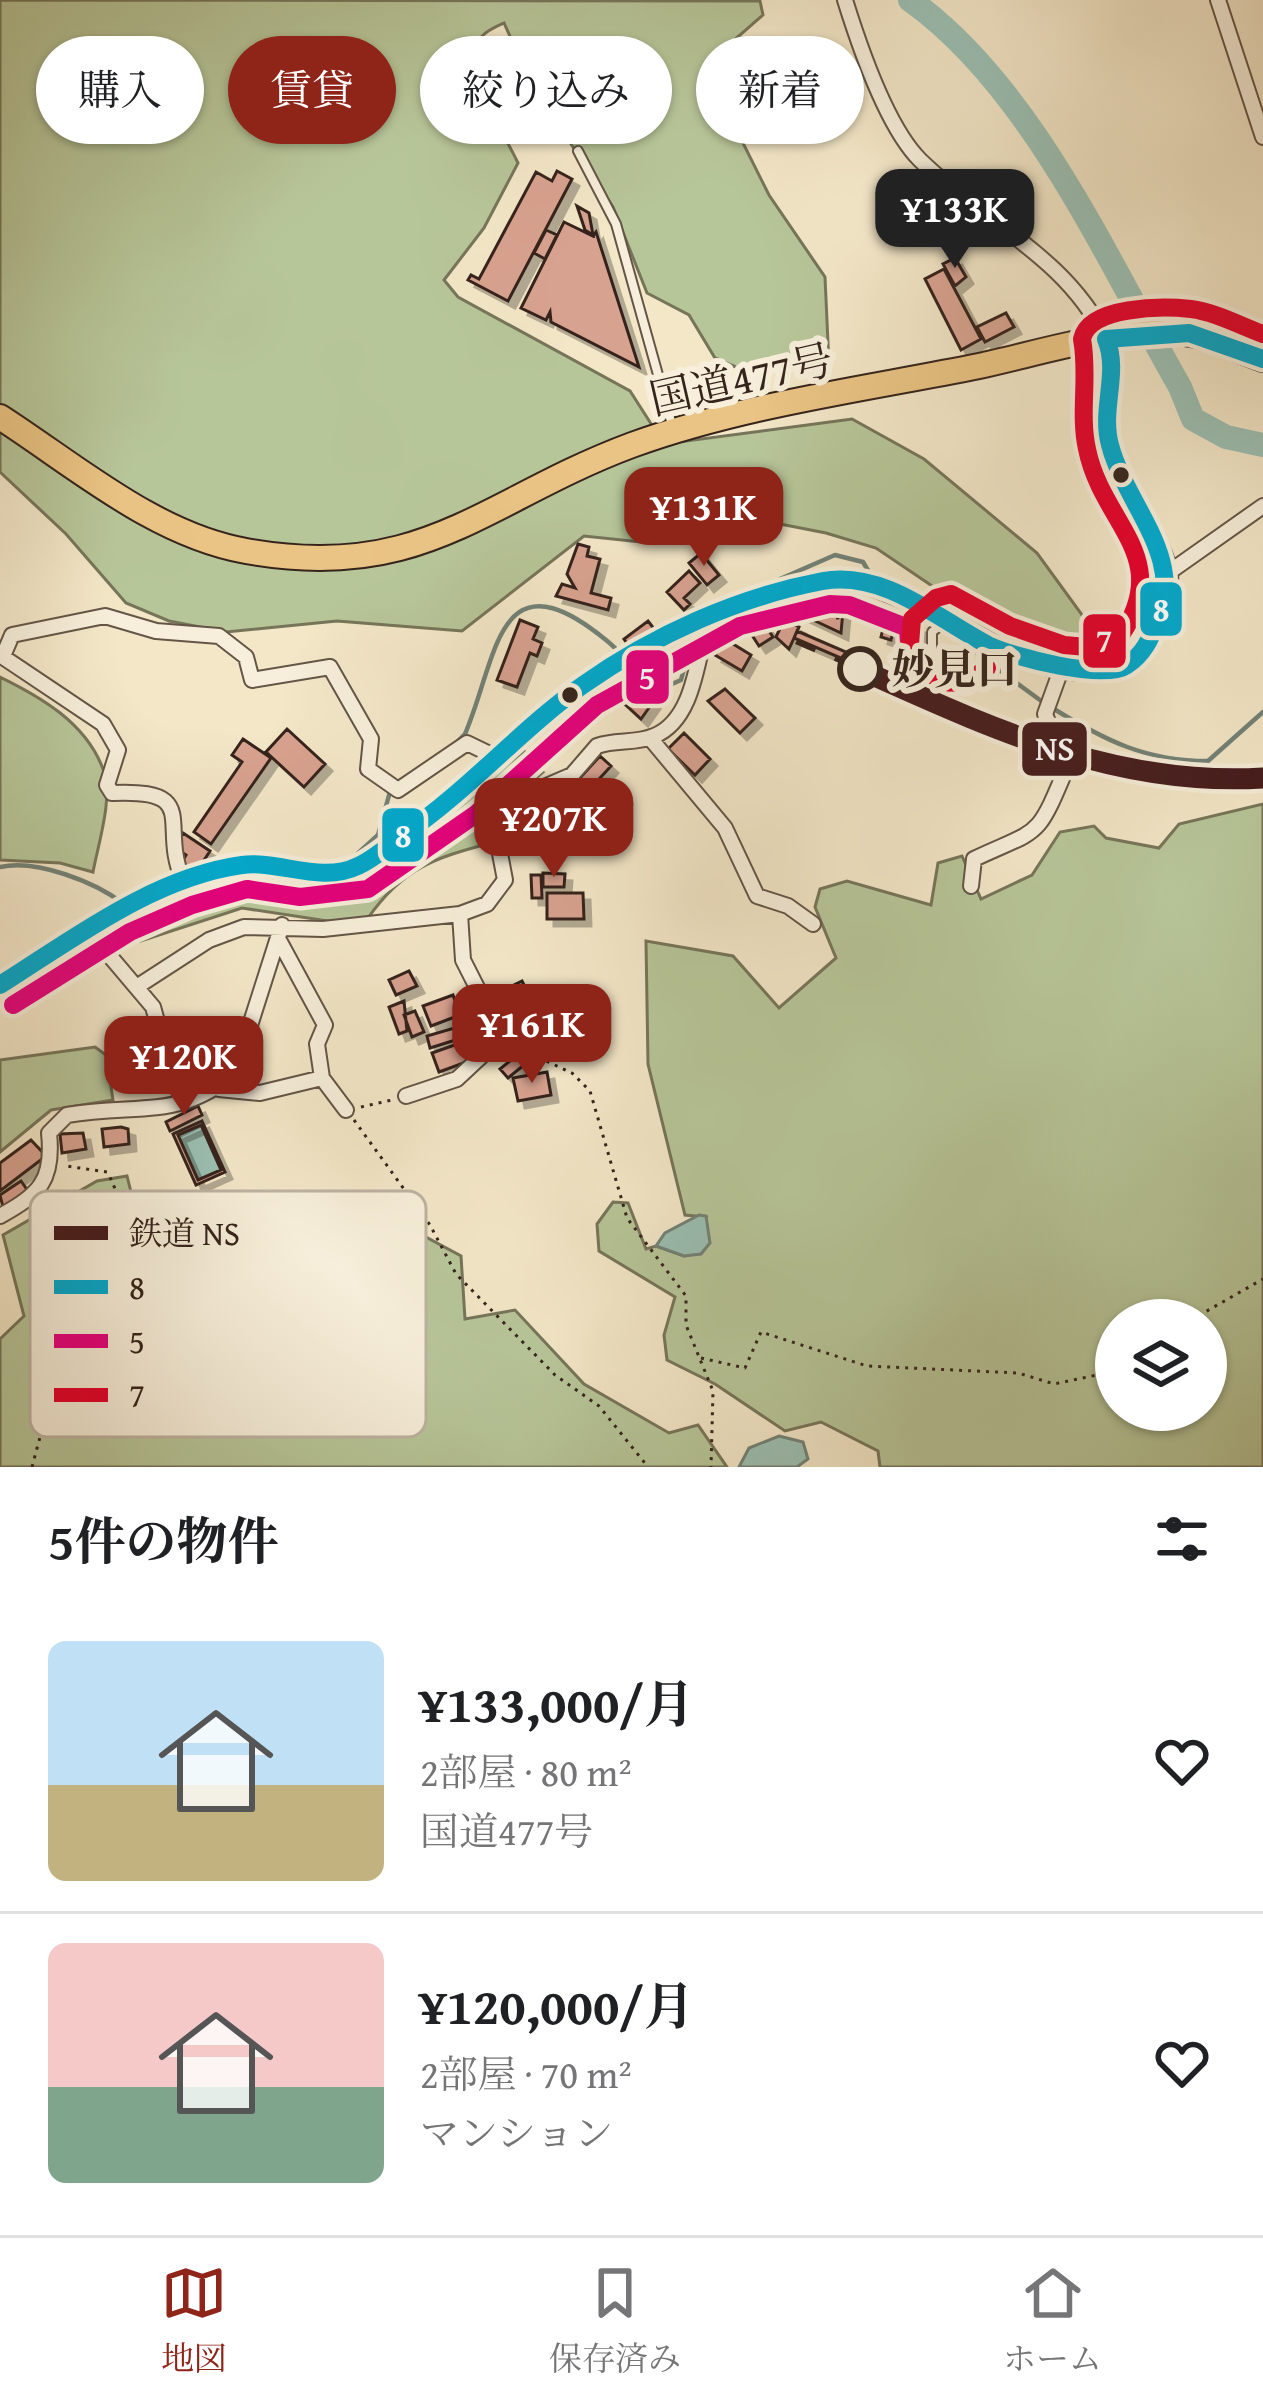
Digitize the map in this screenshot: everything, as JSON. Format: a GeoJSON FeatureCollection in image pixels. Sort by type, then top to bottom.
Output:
{"type":"FeatureCollection","features":[{"type":"Feature","properties":{"kind":"highway","name":"国道477号"},"geometry":{"type":"LineString","coordinates":[[0,417],[131,504],[184,531],[242,551],[305,559],[425,544],[587,465],[674,432],[1106,339],[1189,333],[1263,359]]}},
{"type":"Feature","properties":{"kind":"street"},"geometry":{"type":"LineString","coordinates":[[0,985],[119,911],[184,882],[245,863],[328,872],[356,868],[460,796],[583,685],[754,598],[828,580],[854,581],[891,591],[982,641],[1100,674],[1124,668],[1146,648],[1162,611],[1168,573],[1110,445],[1106,399],[1114,358],[1106,339],[1072,283],[918,158],[899,131],[845,0]]}},
{"type":"Feature","properties":{"kind":"street"},"geometry":{"type":"LineString","coordinates":[[1218,0],[1263,137]]}},
{"type":"Feature","properties":{"kind":"street"},"geometry":{"type":"LineString","coordinates":[[1168,573],[1263,506]]}},
{"type":"Feature","properties":{"kind":"street"},"geometry":{"type":"LineString","coordinates":[[184,882],[171,856],[177,825],[167,800],[152,791],[112,793],[107,785],[118,750],[104,724],[2,656],[12,635],[106,616],[156,631],[218,636],[246,657],[252,680],[330,667],[370,740],[365,762],[391,787],[467,743],[500,759]]}},
{"type":"Feature","properties":{"kind":"street"},"geometry":{"type":"LineString","coordinates":[[138,986],[208,940],[244,927],[323,929],[460,914],[487,904],[506,880],[494,822],[498,806],[572,775],[597,746],[650,739],[667,729],[680,712],[709,617]]}},
{"type":"Feature","properties":{"kind":"street"},"geometry":{"type":"LineString","coordinates":[[971,886],[974,859],[1026,840],[1036,832],[1055,796],[1066,769],[1045,714],[1062,667]]}},
{"type":"Feature","properties":{"kind":"street"},"geometry":{"type":"LineString","coordinates":[[650,739],[725,828],[757,896],[788,906],[813,923]]}},
{"type":"Feature","properties":{"kind":"street"},"geometry":{"type":"LineString","coordinates":[[406,1096],[457,1079],[502,1037],[463,960],[460,914]]}},
{"type":"Feature","properties":{"kind":"street"},"geometry":{"type":"LineString","coordinates":[[219,1089],[248,1062],[246,1038],[282,925]]}},
{"type":"Feature","properties":{"kind":"street"},"geometry":{"type":"LineString","coordinates":[[88,929],[153,1007],[164,1050],[192,1097]]}},
{"type":"Feature","properties":{"kind":"street"},"geometry":{"type":"LineString","coordinates":[[280,942],[325,1025],[317,1044],[322,1078],[346,1110]]}},
{"type":"Feature","properties":{"kind":"street"},"geometry":{"type":"LineString","coordinates":[[34,1191],[52,1164],[49,1133],[67,1115],[164,1110],[219,1089],[260,1093],[322,1078]]}},
{"type":"Feature","properties":{"kind":"street"},"geometry":{"type":"LineString","coordinates":[[0,1216],[30,1197]]}},
{"type":"Feature","properties":{"kind":"lane"},"geometry":{"type":"LineString","coordinates":[[578,152],[616,224],[674,432]]}},
{"type":"Feature","properties":{"kind":"lane"},"geometry":{"type":"LineString","coordinates":[[949,619],[932,632],[932,650],[943,662],[961,658],[982,641]]}},
{"type":"Feature","properties":{"kind":"path"},"geometry":{"type":"LineString","coordinates":[[754,598],[781,627]]}},
{"type":"Feature","properties":{"kind":"path"},"geometry":{"type":"LineString","coordinates":[[502,1037],[572,1073],[590,1091],[627,1218],[686,1296],[686,1325],[713,1390],[711,1467]]}},
{"type":"Feature","properties":{"kind":"path"},"geometry":{"type":"LineString","coordinates":[[405,1191],[346,1110],[406,1096]]}},
{"type":"Feature","properties":{"kind":"path"},"geometry":{"type":"LineString","coordinates":[[52,1164],[107,1172],[118,1191]]}},
{"type":"Feature","properties":{"kind":"path"},"geometry":{"type":"LineString","coordinates":[[426,1220],[456,1274],[555,1375],[599,1406],[648,1467]]}},
{"type":"Feature","properties":{"kind":"path"},"geometry":{"type":"LineString","coordinates":[[1227,1300],[1263,1279]]}},
{"type":"Feature","properties":{"kind":"path"},"geometry":{"type":"LineString","coordinates":[[700,1358],[745,1368],[761,1332],[867,1366],[1018,1373],[1054,1384],[1095,1375]]}},
{"type":"Feature","properties":{"kind":"path"},"geometry":{"type":"LineString","coordinates":[[32,1467],[42,1437]]}},
{"type":"Feature","properties":{"kind":"green space"},"geometry":{"type":"Polygon","coordinates":[[[0,0],[760,1],[763,15],[739,36],[696,36],[696,144],[744,144],[769,195],[825,277],[829,365],[745,371],[715,358],[689,315],[647,293],[613,207],[571,144],[672,144],[672,36],[510,36],[504,23],[482,36],[420,36],[420,144],[508,144],[518,163],[484,228],[444,280],[458,297],[630,391],[664,444],[852,419],[924,459],[1037,553],[1101,641],[1091,654],[993,627],[876,548],[770,522],[641,542],[584,536],[462,631],[337,621],[226,632],[169,621],[126,603],[66,534],[0,472],[0,0]]]}},
{"type":"Feature","properties":{"kind":"green space"},"geometry":{"type":"Polygon","coordinates":[[[0,677],[74,725],[103,769],[107,793],[93,872],[60,863],[0,860],[0,677]]]}},
{"type":"Feature","properties":{"kind":"green space"},"geometry":{"type":"Polygon","coordinates":[[[524,751],[543,772],[524,788],[492,800],[486,831],[491,843],[421,867],[394,887],[368,918],[334,922],[242,908],[141,941],[142,922],[176,901],[241,880],[330,890],[343,875],[456,805],[524,751]]]}},
{"type":"Feature","properties":{"kind":"green space"},"geometry":{"type":"Polygon","coordinates":[[[1263,804],[1263,1467],[880,1467],[878,1451],[821,1422],[785,1431],[715,1384],[667,1360],[664,1335],[675,1297],[599,1251],[597,1224],[613,1202],[628,1203],[646,1249],[656,1246],[684,1256],[706,1217],[685,1215],[648,1064],[646,941],[733,956],[779,1008],[836,958],[815,907],[820,889],[847,881],[931,905],[938,863],[962,856],[981,899],[1032,875],[1060,832],[1094,826],[1106,838],[1159,848],[1179,824],[1263,804]]]}},
{"type":"Feature","properties":{"kind":"green space"},"geometry":{"type":"Polygon","coordinates":[[[95,1047],[106,1055],[113,1100],[51,1110],[0,1152],[0,1060],[95,1047]]]}},
{"type":"Feature","properties":{"kind":"green space"},"geometry":{"type":"Polygon","coordinates":[[[127,1176],[131,1191],[80,1191],[97,1181],[127,1176]]]}},
{"type":"Feature","properties":{"kind":"green space"},"geometry":{"type":"Polygon","coordinates":[[[30,1219],[30,1437],[426,1437],[426,1237],[461,1256],[465,1319],[515,1310],[584,1384],[669,1433],[698,1425],[727,1467],[0,1467],[0,1339],[24,1316],[3,1235],[30,1219]]]}},
{"type":"Feature","properties":{"kind":"water"},"geometry":{"type":"Polygon","coordinates":[[[201,1125],[221,1170],[198,1180],[178,1135],[201,1125]]]}},
{"type":"Feature","properties":{"kind":"water"},"geometry":{"type":"Polygon","coordinates":[[[699,1215],[706,1216],[710,1243],[701,1254],[684,1256],[656,1246],[665,1233],[699,1215]]]}},
{"type":"Feature","properties":{"kind":"water"},"geometry":{"type":"Polygon","coordinates":[[[779,1436],[803,1442],[808,1459],[797,1467],[739,1467],[749,1448],[779,1436]]]}},
{"type":"Feature","properties":{"kind":"building"},"geometry":{"type":"Polygon","coordinates":[[[557,171],[572,179],[508,301],[468,280],[471,275],[479,279],[536,172],[552,181],[557,171]]]}},
{"type":"Feature","properties":{"kind":"building"},"geometry":{"type":"Polygon","coordinates":[[[577,206],[589,213],[593,235],[585,230],[577,206]]]}},
{"type":"Feature","properties":{"kind":"building"},"geometry":{"type":"Polygon","coordinates":[[[564,222],[593,236],[596,232],[639,367],[551,322],[550,312],[546,320],[521,308],[564,222]]]}},
{"type":"Feature","properties":{"kind":"building"},"geometry":{"type":"Polygon","coordinates":[[[546,230],[557,235],[545,259],[534,253],[546,230]]]}},
{"type":"Feature","properties":{"kind":"building"},"geometry":{"type":"Polygon","coordinates":[[[955,258],[966,277],[955,286],[943,264],[955,258]]]}},
{"type":"Feature","properties":{"kind":"building"},"geometry":{"type":"Polygon","coordinates":[[[944,269],[981,339],[961,350],[925,279],[944,269]]]}},
{"type":"Feature","properties":{"kind":"building"},"geometry":{"type":"Polygon","coordinates":[[[1006,313],[1014,327],[985,342],[977,327],[1006,313]]]}},
{"type":"Feature","properties":{"kind":"building"},"geometry":{"type":"Polygon","coordinates":[[[578,544],[589,547],[587,556],[600,559],[591,593],[611,598],[608,610],[556,596],[562,584],[575,588],[567,574],[578,544]]]}},
{"type":"Feature","properties":{"kind":"building"},"geometry":{"type":"Polygon","coordinates":[[[701,553],[719,575],[707,585],[689,563],[701,553]]]}},
{"type":"Feature","properties":{"kind":"building"},"geometry":{"type":"Polygon","coordinates":[[[689,571],[700,583],[684,598],[690,604],[684,610],[667,592],[689,571]]]}},
{"type":"Feature","properties":{"kind":"building"},"geometry":{"type":"Polygon","coordinates":[[[801,593],[830,603],[838,619],[838,600],[844,600],[841,633],[777,603],[790,596],[798,600],[801,593]]]}},
{"type":"Feature","properties":{"kind":"building"},"geometry":{"type":"Polygon","coordinates":[[[743,607],[756,618],[737,630],[728,617],[743,607]]]}},
{"type":"Feature","properties":{"kind":"building"},"geometry":{"type":"Polygon","coordinates":[[[886,616],[896,618],[891,640],[881,637],[886,616]]]}},
{"type":"Feature","properties":{"kind":"building"},"geometry":{"type":"Polygon","coordinates":[[[760,617],[773,637],[759,646],[746,626],[760,617]]]}},
{"type":"Feature","properties":{"kind":"building"},"geometry":{"type":"Polygon","coordinates":[[[728,618],[734,628],[719,638],[712,627],[728,618]]]}},
{"type":"Feature","properties":{"kind":"building"},"geometry":{"type":"Polygon","coordinates":[[[520,620],[538,627],[533,639],[542,643],[537,656],[530,653],[517,687],[497,680],[520,620]]]}},
{"type":"Feature","properties":{"kind":"building"},"geometry":{"type":"Polygon","coordinates":[[[784,620],[799,627],[789,649],[776,637],[784,620]]]}},
{"type":"Feature","properties":{"kind":"building"},"geometry":{"type":"Polygon","coordinates":[[[648,621],[658,634],[633,652],[624,639],[648,621]]]}},
{"type":"Feature","properties":{"kind":"building"},"geometry":{"type":"Polygon","coordinates":[[[906,621],[923,628],[914,652],[897,646],[906,621]]]}},
{"type":"Feature","properties":{"kind":"building"},"geometry":{"type":"Polygon","coordinates":[[[797,631],[846,652],[843,659],[794,638],[797,631]]]}},
{"type":"Feature","properties":{"kind":"building"},"geometry":{"type":"Polygon","coordinates":[[[725,639],[751,655],[742,671],[715,655],[725,639]]]}},
{"type":"Feature","properties":{"kind":"building"},"geometry":{"type":"Polygon","coordinates":[[[624,685],[653,702],[641,719],[615,695],[624,685]]]}},
{"type":"Feature","properties":{"kind":"building"},"geometry":{"type":"Polygon","coordinates":[[[725,689],[755,718],[740,733],[708,701],[725,689]]]}},
{"type":"Feature","properties":{"kind":"building"},"geometry":{"type":"Polygon","coordinates":[[[287,729],[325,764],[304,787],[266,752],[287,729]]]}},
{"type":"Feature","properties":{"kind":"building"},"geometry":{"type":"Polygon","coordinates":[[[684,733],[710,759],[695,775],[668,749],[684,733]]]}},
{"type":"Feature","properties":{"kind":"building"},"geometry":{"type":"Polygon","coordinates":[[[243,739],[271,758],[211,844],[194,832],[242,762],[232,755],[243,739]]]}},
{"type":"Feature","properties":{"kind":"building"},"geometry":{"type":"Polygon","coordinates":[[[600,756],[611,766],[590,789],[579,779],[600,756]]]}},
{"type":"Feature","properties":{"kind":"building"},"geometry":{"type":"Polygon","coordinates":[[[595,789],[625,798],[618,817],[589,808],[595,789]]]}},
{"type":"Feature","properties":{"kind":"building"},"geometry":{"type":"Polygon","coordinates":[[[546,814],[552,834],[528,841],[522,821],[546,814]]]}},
{"type":"Feature","properties":{"kind":"building"},"geometry":{"type":"Polygon","coordinates":[[[183,833],[210,851],[195,874],[181,864],[186,855],[174,847],[183,833]]]}},
{"type":"Feature","properties":{"kind":"building"},"geometry":{"type":"Polygon","coordinates":[[[543,873],[565,874],[564,887],[543,887],[543,873]]]}},
{"type":"Feature","properties":{"kind":"building"},"geometry":{"type":"Polygon","coordinates":[[[531,875],[541,875],[542,898],[532,898],[531,875]]]}},
{"type":"Feature","properties":{"kind":"building"},"geometry":{"type":"Polygon","coordinates":[[[547,893],[583,893],[584,919],[547,919],[547,893]]]}},
{"type":"Feature","properties":{"kind":"building"},"geometry":{"type":"Polygon","coordinates":[[[409,971],[417,986],[396,995],[389,980],[409,971]]]}},
{"type":"Feature","properties":{"kind":"building"},"geometry":{"type":"Polygon","coordinates":[[[522,981],[531,999],[508,1011],[498,993],[522,981]]]}},
{"type":"Feature","properties":{"kind":"building"},"geometry":{"type":"Polygon","coordinates":[[[453,995],[460,1015],[431,1026],[423,1006],[453,995]]]}},
{"type":"Feature","properties":{"kind":"building"},"geometry":{"type":"Polygon","coordinates":[[[404,1001],[407,1031],[399,1034],[389,1007],[404,1001]]]}},
{"type":"Feature","properties":{"kind":"building"},"geometry":{"type":"Polygon","coordinates":[[[545,1001],[564,1001],[564,1017],[545,1018],[545,1001]]]}},
{"type":"Feature","properties":{"kind":"building"},"geometry":{"type":"Polygon","coordinates":[[[415,1011],[424,1032],[412,1037],[404,1015],[415,1011]]]}},
{"type":"Feature","properties":{"kind":"building"},"geometry":{"type":"Polygon","coordinates":[[[461,1026],[465,1037],[430,1048],[427,1036],[461,1026]]]}},
{"type":"Feature","properties":{"kind":"building"},"geometry":{"type":"Polygon","coordinates":[[[539,1029],[565,1029],[565,1050],[539,1049],[539,1029]]]}},
{"type":"Feature","properties":{"kind":"building"},"geometry":{"type":"Polygon","coordinates":[[[463,1042],[469,1061],[439,1072],[432,1053],[463,1042]]]}},
{"type":"Feature","properties":{"kind":"building"},"geometry":{"type":"Polygon","coordinates":[[[516,1056],[524,1065],[508,1078],[500,1069],[516,1056]]]}},
{"type":"Feature","properties":{"kind":"building"},"geometry":{"type":"Polygon","coordinates":[[[547,1072],[551,1095],[518,1101],[513,1078],[547,1072]]]}},
{"type":"Feature","properties":{"kind":"building"},"geometry":{"type":"Polygon","coordinates":[[[198,1106],[202,1115],[170,1131],[166,1122],[198,1106]]]}},
{"type":"Feature","properties":{"kind":"building"},"geometry":{"type":"Polygon","coordinates":[[[202,1121],[225,1172],[196,1185],[173,1134],[202,1121]],[[201,1125],[178,1135],[198,1180],[221,1170],[201,1125]]]}},
{"type":"Feature","properties":{"kind":"building"},"geometry":{"type":"Polygon","coordinates":[[[102,1129],[128,1129],[129,1144],[104,1147],[102,1129]]]}},
{"type":"Feature","properties":{"kind":"building"},"geometry":{"type":"Polygon","coordinates":[[[83,1133],[86,1149],[62,1153],[60,1134],[83,1133]]]}},
{"type":"Feature","properties":{"kind":"building"},"geometry":{"type":"Polygon","coordinates":[[[31,1140],[46,1156],[0,1191],[0,1163],[31,1140]]]}},
{"type":"Feature","properties":{"kind":"building"},"geometry":{"type":"Polygon","coordinates":[[[21,1181],[28,1191],[3,1207],[0,1195],[21,1181]]]}},
{"type":"Feature","properties":{"kind":"waterway"},"geometry":{"type":"LineString","coordinates":[[910,0],[953,36],[1029,127],[1094,231],[1193,419],[1226,437],[1263,445]]}},
{"type":"Feature","properties":{"kind":"waterway"},"geometry":{"type":"LineString","coordinates":[[780,579],[835,555],[863,562],[876,584]]}},
{"type":"Feature","properties":{"kind":"waterway"},"geometry":{"type":"LineString","coordinates":[[455,744],[465,734],[495,647],[522,610],[543,606],[570,615],[663,688],[681,680],[692,639]]}},
{"type":"Feature","properties":{"kind":"waterway"},"geometry":{"type":"LineString","coordinates":[[924,615],[934,623]]}},
{"type":"Feature","properties":{"kind":"waterway"},"geometry":{"type":"LineString","coordinates":[[981,657],[1044,703]]}},
{"type":"Feature","properties":{"kind":"waterway"},"geometry":{"type":"LineString","coordinates":[[1054,709],[1127,747],[1208,761],[1263,712]]}},
{"type":"Feature","properties":{"kind":"waterway"},"geometry":{"type":"LineString","coordinates":[[344,866],[378,835],[391,788]]}},
{"type":"Feature","properties":{"kind":"waterway"},"geometry":{"type":"LineString","coordinates":[[0,867],[31,866],[65,874],[124,904]]}},
{"type":"Feature","properties":{"kind":"waterway"},"geometry":{"type":"LineString","coordinates":[[133,911],[148,913],[220,880],[245,877],[317,885],[337,875]]}},
{"type":"Feature","properties":{"kind":"railway"},"geometry":{"type":"LineString","coordinates":[[796,642],[859,669]]}},
{"type":"Feature","properties":{"kind":"rail line","name":"NS"},"geometry":{"type":"LineString","coordinates":[[859,669],[1006,732],[1105,763],[1156,773],[1263,778]]}},
{"type":"Feature","properties":{"kind":"transit line","name":"7"},"geometry":{"type":"LineString","coordinates":[[987,668],[967,682],[931,683],[909,657],[912,619],[936,598],[951,594],[1010,626],[1064,645],[1087,647],[1121,635],[1135,607],[1140,583],[1137,561],[1087,449],[1082,339],[1088,328],[1128,310],[1178,308],[1209,313],[1263,334]]}},
{"type":"Feature","properties":{"kind":"transit line","name":"8"},"geometry":{"type":"LineString","coordinates":[[0,985],[115,912],[177,882],[242,865],[329,873],[364,863],[450,799],[583,685],[668,634],[791,588],[823,581],[867,583],[910,599],[988,645],[1017,655],[1080,669],[1127,665],[1142,651],[1154,628],[1164,598],[1164,576],[1150,532],[1110,445],[1111,365],[1106,339],[1189,333],[1263,359]]}},
{"type":"Feature","properties":{"kind":"transit line","name":"5"},"geometry":{"type":"LineString","coordinates":[[13,1005],[130,932],[192,905],[247,889],[300,897],[368,889],[476,814],[597,705],[740,626],[830,604],[849,605],[908,628],[910,659],[929,681],[965,683]]}},
{"type":"Feature","properties":{"kind":"place","name":"妙見口"},"geometry":{"type":"Point","coordinates":[860,669]}}]}
